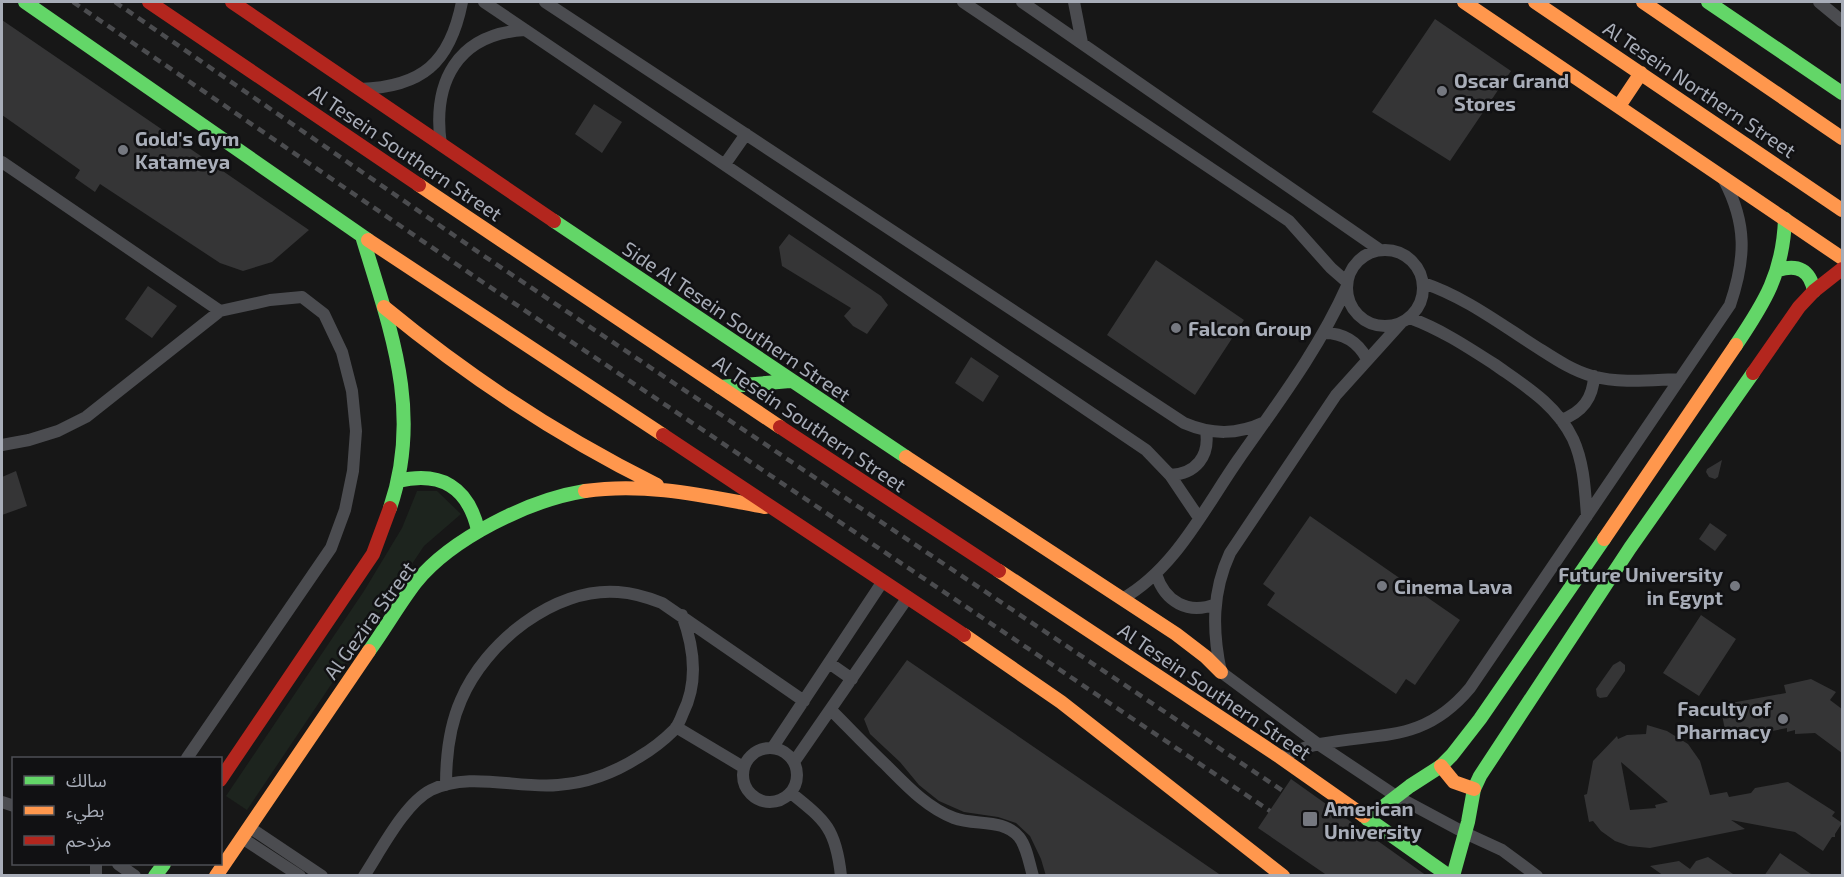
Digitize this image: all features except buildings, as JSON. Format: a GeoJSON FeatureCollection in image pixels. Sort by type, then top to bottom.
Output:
{"type":"FeatureCollection","features":[{"type":"Feature","properties":{"kind":"main road"},"geometry":{"type":"LineString","coordinates":[[25,2],[362,236],[908,597],[1061,702],[1277,874]]}},
{"type":"Feature","properties":{"kind":"main road","name":"Al Tesein Southern Street"},"geometry":{"type":"LineString","coordinates":[[149,2],[720,387],[1280,757],[1451,876]]}},
{"type":"Feature","properties":{"kind":"main road","name":"Side Al Tesein Southern Street"},"geometry":{"type":"LineString","coordinates":[[232,2],[790,381],[1176,634],[1221,672]]}},
{"type":"Feature","properties":{"kind":"main road"},"geometry":{"type":"LineString","coordinates":[[1464,2],[1842,258]]}},
{"type":"Feature","properties":{"kind":"main road","name":"Al Tesein Northern Street"},"geometry":{"type":"LineString","coordinates":[[1535,2],[1842,210]]}},
{"type":"Feature","properties":{"kind":"main road","name":"Al Tesein Northern Street"},"geometry":{"type":"LineString","coordinates":[[1642,2],[1842,138]]}},
{"type":"Feature","properties":{"kind":"main road"},"geometry":{"type":"LineString","coordinates":[[1708,2],[1842,93]]}},
{"type":"Feature","properties":{"kind":"main road"},"geometry":{"type":"LineString","coordinates":[[1619,106],[1641,73]]}},
{"type":"Feature","properties":{"kind":"main road"},"geometry":{"type":"LineString","coordinates":[[1367,819],[1396,796],[1441,766],[1480,719],[1763,305],[1778,270],[1784,244],[1785,219]]}},
{"type":"Feature","properties":{"kind":"main road","name":"Al Gezira Street"},"geometry":{"type":"LineString","coordinates":[[222,777],[373,554],[386,523],[398,481],[403,446],[401,376],[394,341],[362,236]]}},
{"type":"Feature","properties":{"kind":"main road"},"geometry":{"type":"LineString","coordinates":[[1778,270],[1788,266],[1798,267],[1807,272],[1812,280],[1814,291]]}},
{"type":"Feature","properties":{"kind":"main road"},"geometry":{"type":"LineString","coordinates":[[1451,876],[1465,833],[1474,789],[1480,776],[1630,548],[1799,307],[1814,291],[1842,269]]}},
{"type":"Feature","properties":{"kind":"main road"},"geometry":{"type":"LineString","coordinates":[[384,307],[498,396],[580,446],[666,490]]}},
{"type":"Feature","properties":{"kind":"main road"},"geometry":{"type":"LineString","coordinates":[[720,387],[790,381]]}},
{"type":"Feature","properties":{"kind":"main road"},"geometry":{"type":"LineString","coordinates":[[398,481],[427,477],[437,479],[454,488],[462,494],[473,511],[478,530]]}},
{"type":"Feature","properties":{"kind":"main road","name":"Al Gezira Street"},"geometry":{"type":"LineString","coordinates":[[216,876],[417,580],[436,562],[478,530],[537,502],[601,489],[666,490],[771,508]]}},
{"type":"Feature","properties":{"kind":"main road"},"geometry":{"type":"LineString","coordinates":[[1441,766],[1454,783],[1474,789]]}},
{"type":"Feature","properties":{"kind":"street"},"geometry":{"type":"LineString","coordinates":[[360,89],[385,88],[406,83],[424,73],[450,41],[458,22],[462,2]]}},
{"type":"Feature","properties":{"kind":"street"},"geometry":{"type":"LineString","coordinates":[[484,2],[1146,450],[1170,475],[1199,518]]}},
{"type":"Feature","properties":{"kind":"street"},"geometry":{"type":"LineString","coordinates":[[545,2],[1177,419],[1206,431],[1230,432],[1265,422]]}},
{"type":"Feature","properties":{"kind":"street"},"geometry":{"type":"LineString","coordinates":[[963,2],[1289,221],[1347,284],[1351,305],[1363,320],[1382,326],[1405,320],[1437,329],[1462,343],[1536,393],[1562,420],[1573,440],[1580,462],[1587,516]]}},
{"type":"Feature","properties":{"kind":"street"},"geometry":{"type":"LineString","coordinates":[[1022,2],[1380,250]]}},
{"type":"Feature","properties":{"kind":"street"},"geometry":{"type":"LineString","coordinates":[[1074,2],[1082,43]]}},
{"type":"Feature","properties":{"kind":"street"},"geometry":{"type":"LineString","coordinates":[[1819,2],[1842,21]]}},
{"type":"Feature","properties":{"kind":"street"},"geometry":{"type":"LineString","coordinates":[[441,145],[438,122],[442,90],[460,57],[474,45],[490,36],[507,31],[525,30]]}},
{"type":"Feature","properties":{"kind":"street"},"geometry":{"type":"LineString","coordinates":[[725,165],[746,134]]}},
{"type":"Feature","properties":{"kind":"street"},"geometry":{"type":"LineString","coordinates":[[2,162],[220,311]]}},
{"type":"Feature","properties":{"kind":"street"},"geometry":{"type":"LineString","coordinates":[[1280,757],[1318,744],[1407,732],[1443,715],[1470,688],[1730,305],[1739,280],[1743,253],[1741,226],[1734,200],[1722,176]]}},
{"type":"Feature","properties":{"kind":"street"},"geometry":{"type":"LineString","coordinates":[[1122,599],[1156,574],[1175,553],[1303,367],[1324,333],[1350,273],[1362,258],[1380,250],[1390,250],[1408,258],[1415,265],[1423,283],[1421,302],[1336,395],[1230,553],[1221,573],[1216,604],[1216,651],[1221,672],[1318,744],[1396,796],[1465,833],[1503,850],[1537,876]]}},
{"type":"Feature","properties":{"kind":"street"},"geometry":{"type":"LineString","coordinates":[[1423,283],[1453,295],[1569,367],[1594,376],[1626,381],[1680,379]]}},
{"type":"Feature","properties":{"kind":"street"},"geometry":{"type":"LineString","coordinates":[[2,445],[58,431],[86,417],[220,311],[270,300],[302,297],[324,314],[342,352],[352,391],[356,431],[353,471],[345,510],[331,548],[188,757]]}},
{"type":"Feature","properties":{"kind":"street"},"geometry":{"type":"LineString","coordinates":[[1324,333],[1339,334],[1353,341],[1367,359]]}},
{"type":"Feature","properties":{"kind":"street"},"geometry":{"type":"LineString","coordinates":[[1562,420],[1586,404],[1591,395],[1594,376]]}},
{"type":"Feature","properties":{"kind":"street"},"geometry":{"type":"LineString","coordinates":[[1170,475],[1186,472],[1200,463],[1207,448],[1206,431]]}},
{"type":"Feature","properties":{"kind":"street"},"geometry":{"type":"LineString","coordinates":[[1156,574],[1163,590],[1182,606],[1199,608],[1216,604]]}},
{"type":"Feature","properties":{"kind":"street"},"geometry":{"type":"LineString","coordinates":[[773,747],[883,581]]}},
{"type":"Feature","properties":{"kind":"street"},"geometry":{"type":"LineString","coordinates":[[446,784],[446,755],[451,727],[461,699],[475,673],[492,650],[514,630],[538,614],[564,601],[592,593],[616,591],[640,595],[662,603],[804,701]]}},
{"type":"Feature","properties":{"kind":"street"},"geometry":{"type":"LineString","coordinates":[[794,762],[908,597]]}},
{"type":"Feature","properties":{"kind":"street"},"geometry":{"type":"LineString","coordinates":[[364,876],[409,808],[432,790],[446,784],[508,782],[556,786],[580,782],[603,776],[626,766],[646,753],[676,727],[687,706],[694,661],[690,637],[682,615]]}},
{"type":"Feature","properties":{"kind":"street"},"geometry":{"type":"LineString","coordinates":[[829,663],[852,679]]}},
{"type":"Feature","properties":{"kind":"street"},"geometry":{"type":"LineString","coordinates":[[831,710],[909,787],[934,808],[955,818],[1007,827],[1019,837],[1033,876]]}},
{"type":"Feature","properties":{"kind":"street"},"geometry":{"type":"LineString","coordinates":[[676,727],[743,767]]}},
{"type":"Feature","properties":{"kind":"street"},"geometry":{"type":"LineString","coordinates":[[773,747],[789,755],[794,762],[797,778],[791,793],[783,799],[766,802],[757,799],[744,786],[743,767],[746,760],[758,750],[773,747]]}},
{"type":"Feature","properties":{"kind":"street"},"geometry":{"type":"LineString","coordinates":[[791,793],[818,814],[828,827],[836,842],[841,876]]}},
{"type":"Feature","properties":{"kind":"street"},"geometry":{"type":"LineString","coordinates":[[245,832],[272,850],[322,876]]}},
{"type":"Feature","properties":{"kind":"street"},"geometry":{"type":"LineString","coordinates":[[272,850],[300,876]]}},
{"type":"Feature","properties":{"kind":"street"},"geometry":{"type":"LineString","coordinates":[[119,865],[135,876]]}},
{"type":"Feature","properties":{"kind":"shaded area"},"geometry":{"type":"Polygon","coordinates":[[[417,491],[437,491],[461,514],[424,546],[247,810],[226,796],[364,591],[402,528],[417,491]]]}},
{"type":"Feature","properties":{"kind":"railway"},"geometry":{"type":"LineString","coordinates":[[73,2],[484,283],[1270,811]]}},
{"type":"Feature","properties":{"kind":"railway"},"geometry":{"type":"LineString","coordinates":[[115,2],[484,256],[1283,791]]}},
{"type":"Feature","properties":{"kind":"traffic: fast"},"geometry":{"type":"LineString","coordinates":[[25,2],[368,240]]}},
{"type":"Feature","properties":{"kind":"traffic: fast"},"geometry":{"type":"LineString","coordinates":[[1708,2],[1842,93]]}},
{"type":"Feature","properties":{"kind":"traffic: fast"},"geometry":{"type":"LineString","coordinates":[[1736,345],[1756,315],[1771,286],[1781,255],[1785,219]]}},
{"type":"Feature","properties":{"kind":"traffic: fast"},"geometry":{"type":"LineString","coordinates":[[554,221],[906,457]]}},
{"type":"Feature","properties":{"kind":"traffic: fast"},"geometry":{"type":"LineString","coordinates":[[362,236],[392,337],[403,404],[403,438],[399,472],[390,508]]}},
{"type":"Feature","properties":{"kind":"traffic: fast"},"geometry":{"type":"LineString","coordinates":[[1778,270],[1785,268],[1802,270],[1810,278],[1814,291]]}},
{"type":"Feature","properties":{"kind":"traffic: fast"},"geometry":{"type":"LineString","coordinates":[[1453,876],[1468,822],[1474,789],[1480,776],[1630,548],[1753,373]]}},
{"type":"Feature","properties":{"kind":"traffic: fast"},"geometry":{"type":"LineString","coordinates":[[720,387],[790,381]]}},
{"type":"Feature","properties":{"kind":"traffic: fast"},"geometry":{"type":"LineString","coordinates":[[398,481],[427,478],[450,486],[460,493],[467,503],[478,530]]}},
{"type":"Feature","properties":{"kind":"traffic: fast"},"geometry":{"type":"LineString","coordinates":[[369,651],[416,582],[450,550],[493,523],[516,512],[585,491]]}},
{"type":"Feature","properties":{"kind":"traffic: fast"},"geometry":{"type":"LineString","coordinates":[[1367,819],[1441,766],[1452,755],[1480,719],[1604,539]]}},
{"type":"Feature","properties":{"kind":"traffic: fast"},"geometry":{"type":"LineString","coordinates":[[1364,816],[1449,876]]}},
{"type":"Feature","properties":{"kind":"traffic: fast"},"geometry":{"type":"LineString","coordinates":[[155,876],[163,865]]}},
{"type":"Feature","properties":{"kind":"traffic: slow"},"geometry":{"type":"LineString","coordinates":[[1464,2],[1842,258]]}},
{"type":"Feature","properties":{"kind":"traffic: slow"},"geometry":{"type":"LineString","coordinates":[[1535,2],[1842,210]]}},
{"type":"Feature","properties":{"kind":"traffic: slow"},"geometry":{"type":"LineString","coordinates":[[1643,2],[1842,138]]}},
{"type":"Feature","properties":{"kind":"traffic: slow"},"geometry":{"type":"LineString","coordinates":[[1619,106],[1641,73]]}},
{"type":"Feature","properties":{"kind":"traffic: slow"},"geometry":{"type":"LineString","coordinates":[[419,185],[780,427]]}},
{"type":"Feature","properties":{"kind":"traffic: slow"},"geometry":{"type":"LineString","coordinates":[[368,240],[663,435]]}},
{"type":"Feature","properties":{"kind":"traffic: slow"},"geometry":{"type":"LineString","coordinates":[[384,307],[416,333],[515,404],[620,466],[657,485]]}},
{"type":"Feature","properties":{"kind":"traffic: slow"},"geometry":{"type":"LineString","coordinates":[[1604,539],[1736,345]]}},
{"type":"Feature","properties":{"kind":"traffic: slow"},"geometry":{"type":"LineString","coordinates":[[906,457],[1176,634],[1221,672]]}},
{"type":"Feature","properties":{"kind":"traffic: slow"},"geometry":{"type":"LineString","coordinates":[[585,491],[653,489],[765,507]]}},
{"type":"Feature","properties":{"kind":"traffic: slow"},"geometry":{"type":"LineString","coordinates":[[999,571],[1280,757],[1364,816]]}},
{"type":"Feature","properties":{"kind":"traffic: slow"},"geometry":{"type":"LineString","coordinates":[[964,635],[1061,702],[1283,876]]}},
{"type":"Feature","properties":{"kind":"traffic: slow"},"geometry":{"type":"LineString","coordinates":[[216,876],[369,651]]}},
{"type":"Feature","properties":{"kind":"traffic: slow"},"geometry":{"type":"LineString","coordinates":[[1441,766],[1454,782],[1474,789]]}},
{"type":"Feature","properties":{"kind":"traffic: jam"},"geometry":{"type":"LineString","coordinates":[[149,2],[419,185]]}},
{"type":"Feature","properties":{"kind":"traffic: jam"},"geometry":{"type":"LineString","coordinates":[[232,2],[554,221]]}},
{"type":"Feature","properties":{"kind":"traffic: jam"},"geometry":{"type":"LineString","coordinates":[[1753,373],[1799,307],[1814,291],[1842,269]]}},
{"type":"Feature","properties":{"kind":"traffic: jam"},"geometry":{"type":"LineString","coordinates":[[780,427],[999,571]]}},
{"type":"Feature","properties":{"kind":"traffic: jam"},"geometry":{"type":"LineString","coordinates":[[663,435],[964,635]]}},
{"type":"Feature","properties":{"kind":"traffic: jam"},"geometry":{"type":"LineString","coordinates":[[222,777],[373,554],[390,508]]}},
{"type":"Feature","properties":{"kind":"place","name":"Oscar Grand Stores"},"geometry":{"type":"Point","coordinates":[1442,91]}},
{"type":"Feature","properties":{"kind":"place","name":"Gold's Gym Katameya"},"geometry":{"type":"Point","coordinates":[123,150]}},
{"type":"Feature","properties":{"kind":"place","name":"Falcon Group"},"geometry":{"type":"Point","coordinates":[1176,328]}},
{"type":"Feature","properties":{"kind":"place","name":"Cinema Lava"},"geometry":{"type":"Point","coordinates":[1382,586]}},
{"type":"Feature","properties":{"kind":"place","name":"Future University in Egypt"},"geometry":{"type":"Point","coordinates":[1735,586]}},
{"type":"Feature","properties":{"kind":"place","name":"Faculty of Pharmacy"},"geometry":{"type":"Point","coordinates":[1783,719]}},
{"type":"Feature","properties":{"kind":"place","name":"American University"},"geometry":{"type":"Point","coordinates":[1310,819]}}]}
